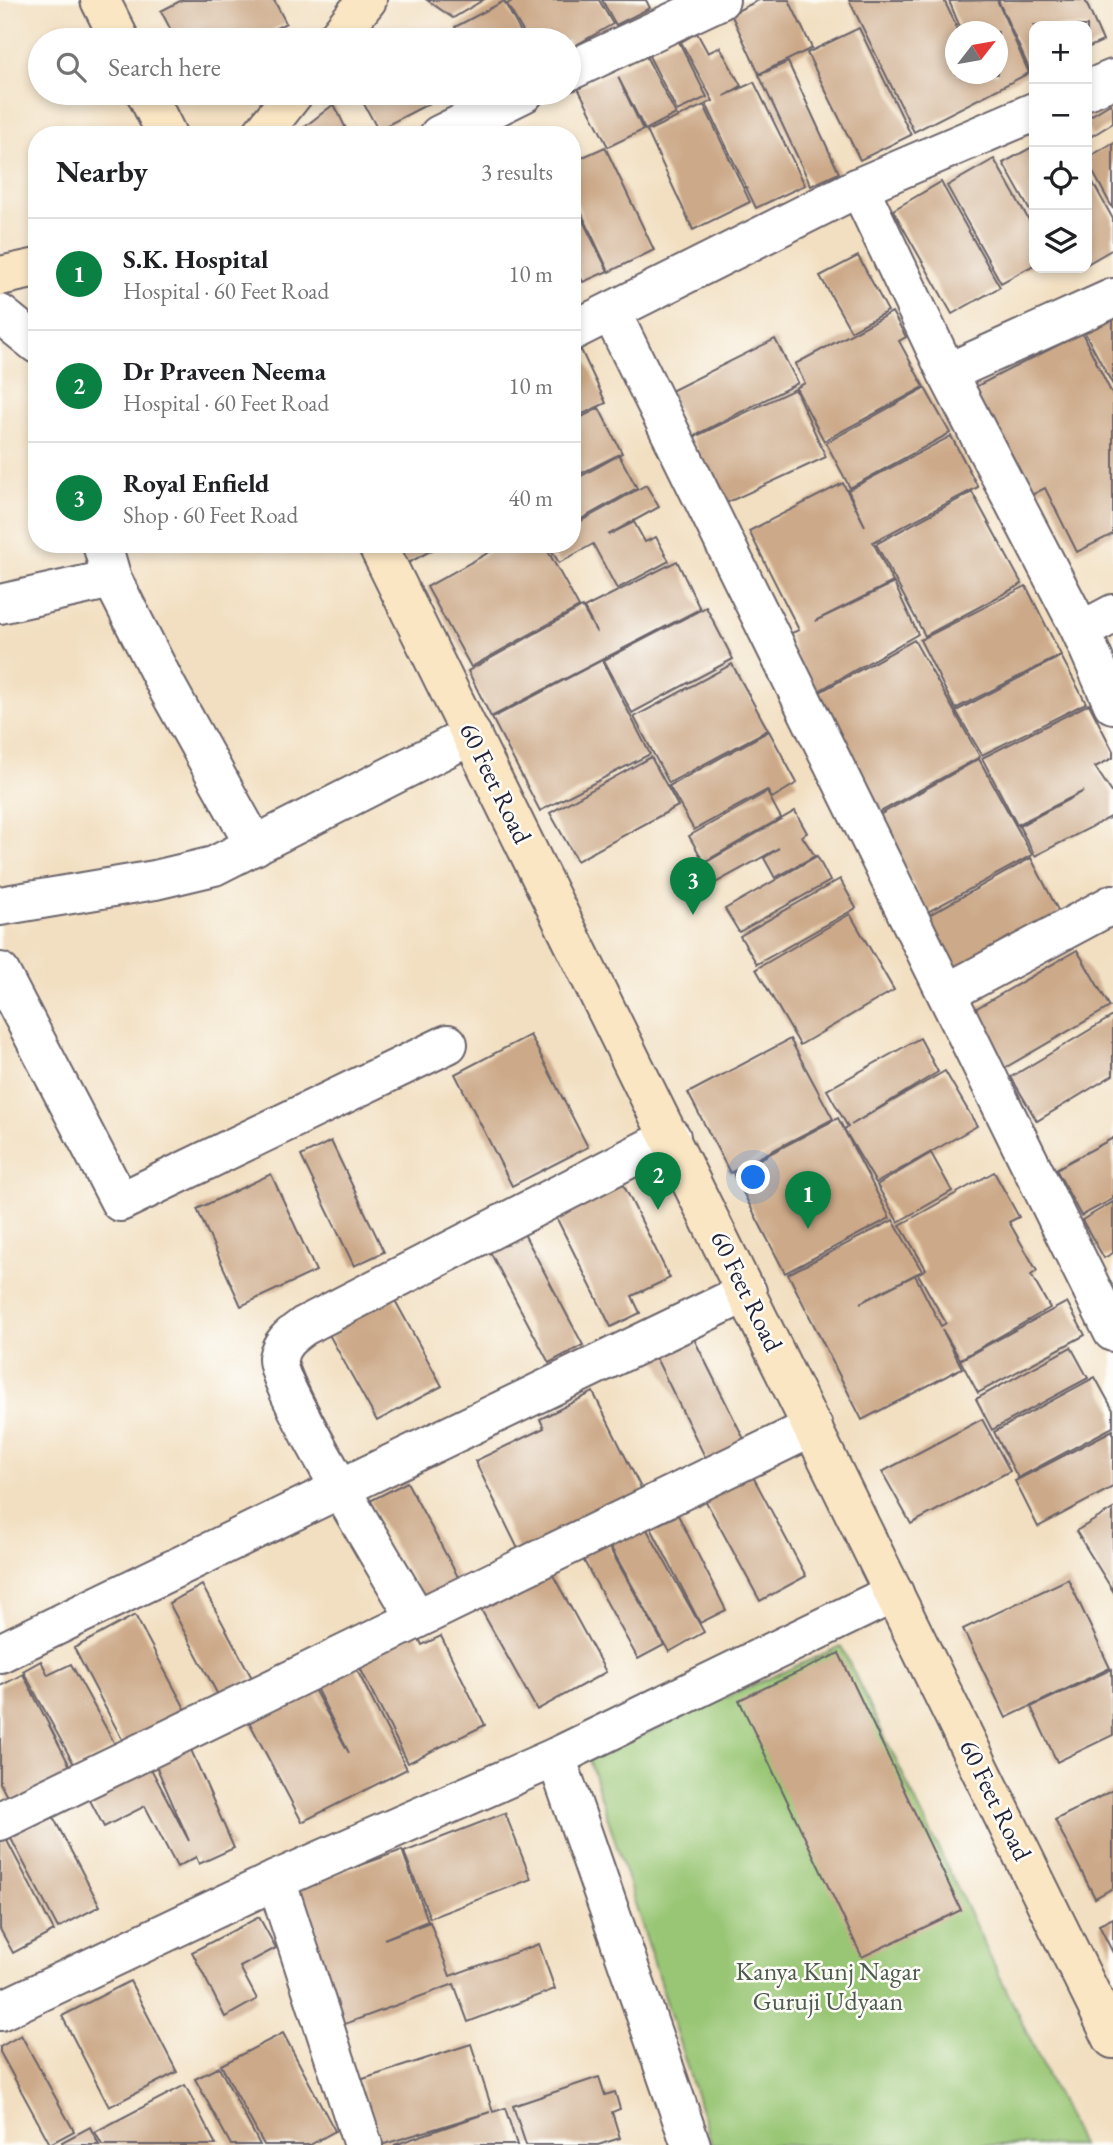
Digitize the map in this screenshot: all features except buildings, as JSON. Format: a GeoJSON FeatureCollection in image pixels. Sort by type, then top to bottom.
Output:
{"type":"FeatureCollection","features":[{"type":"Feature","properties":{"kind":"main road"},"geometry":{"type":"LineString","coordinates":[[100,0],[114,28]]}},
{"type":"Feature","properties":{"kind":"main road"},"geometry":{"type":"LineString","coordinates":[[345,28],[367,0]]}},
{"type":"Feature","properties":{"kind":"main road"},"geometry":{"type":"LineString","coordinates":[[152,105],[162,126]]}},
{"type":"Feature","properties":{"kind":"main road"},"geometry":{"type":"LineString","coordinates":[[268,126],[285,105]]}},
{"type":"Feature","properties":{"kind":"main road"},"geometry":{"type":"LineString","coordinates":[[0,276],[28,270]]}},
{"type":"Feature","properties":{"kind":"main road","name":"60 Feet Road"},"geometry":{"type":"LineString","coordinates":[[381,553],[1113,2039]]}},
{"type":"Feature","properties":{"kind":"street"},"geometry":{"type":"LineString","coordinates":[[581,65],[720,0]]}},
{"type":"Feature","properties":{"kind":"street"},"geometry":{"type":"LineString","coordinates":[[1092,88],[1113,79]]}},
{"type":"Feature","properties":{"kind":"street"},"geometry":{"type":"LineString","coordinates":[[457,126],[500,105]]}},
{"type":"Feature","properties":{"kind":"street"},"geometry":{"type":"LineString","coordinates":[[581,327],[859,187],[1029,114]]}},
{"type":"Feature","properties":{"kind":"street"},"geometry":{"type":"LineString","coordinates":[[859,187],[947,373],[1097,623],[1113,704]]}},
{"type":"Feature","properties":{"kind":"street"},"geometry":{"type":"LineString","coordinates":[[947,373],[1113,298]]}},
{"type":"Feature","properties":{"kind":"street"},"geometry":{"type":"LineString","coordinates":[[611,312],[1113,1332]]}},
{"type":"Feature","properties":{"kind":"street"},"geometry":{"type":"LineString","coordinates":[[0,314],[28,337]]}},
{"type":"Feature","properties":{"kind":"street"},"geometry":{"type":"LineString","coordinates":[[0,604],[107,561],[168,689],[255,846]]}},
{"type":"Feature","properties":{"kind":"street"},"geometry":{"type":"LineString","coordinates":[[0,906],[155,880],[214,866],[472,735]]}},
{"type":"Feature","properties":{"kind":"street"},"geometry":{"type":"LineString","coordinates":[[947,993],[1113,904]]}},
{"type":"Feature","properties":{"kind":"street"},"geometry":{"type":"LineString","coordinates":[[0,972],[120,1202],[448,1044]]}},
{"type":"Feature","properties":{"kind":"street"},"geometry":{"type":"LineString","coordinates":[[416,1618],[283,1381],[278,1360],[286,1339],[304,1326],[671,1138]]}},
{"type":"Feature","properties":{"kind":"street"},"geometry":{"type":"LineString","coordinates":[[0,1653],[747,1292]]}},
{"type":"Feature","properties":{"kind":"street"},"geometry":{"type":"LineString","coordinates":[[0,1821],[813,1427]]}},
{"type":"Feature","properties":{"kind":"street"},"geometry":{"type":"LineString","coordinates":[[0,2011],[276,1880],[556,1757],[894,1593]]}},
{"type":"Feature","properties":{"kind":"street"},"geometry":{"type":"LineString","coordinates":[[556,1757],[691,2145]]}},
{"type":"Feature","properties":{"kind":"street"},"geometry":{"type":"LineString","coordinates":[[276,1880],[363,2145]]}},
{"type":"Feature","properties":{"kind":"green space","name":"Kanya Kunj Nagar Guruji Udyaan"},"geometry":{"type":"Polygon","coordinates":[[[841,1646],[1081,2145],[712,2145],[589,1759],[841,1646]]]}},
{"type":"Feature","properties":{"kind":"place","name":"Royal Enfield"},"geometry":{"type":"Point","coordinates":[693,915]}},
{"type":"Feature","properties":{"kind":"place","name":"Dr Praveen Neema"},"geometry":{"type":"Point","coordinates":[658,1210]}},
{"type":"Feature","properties":{"kind":"place","name":"S.K. Hospital"},"geometry":{"type":"Point","coordinates":[808,1229]}}]}
